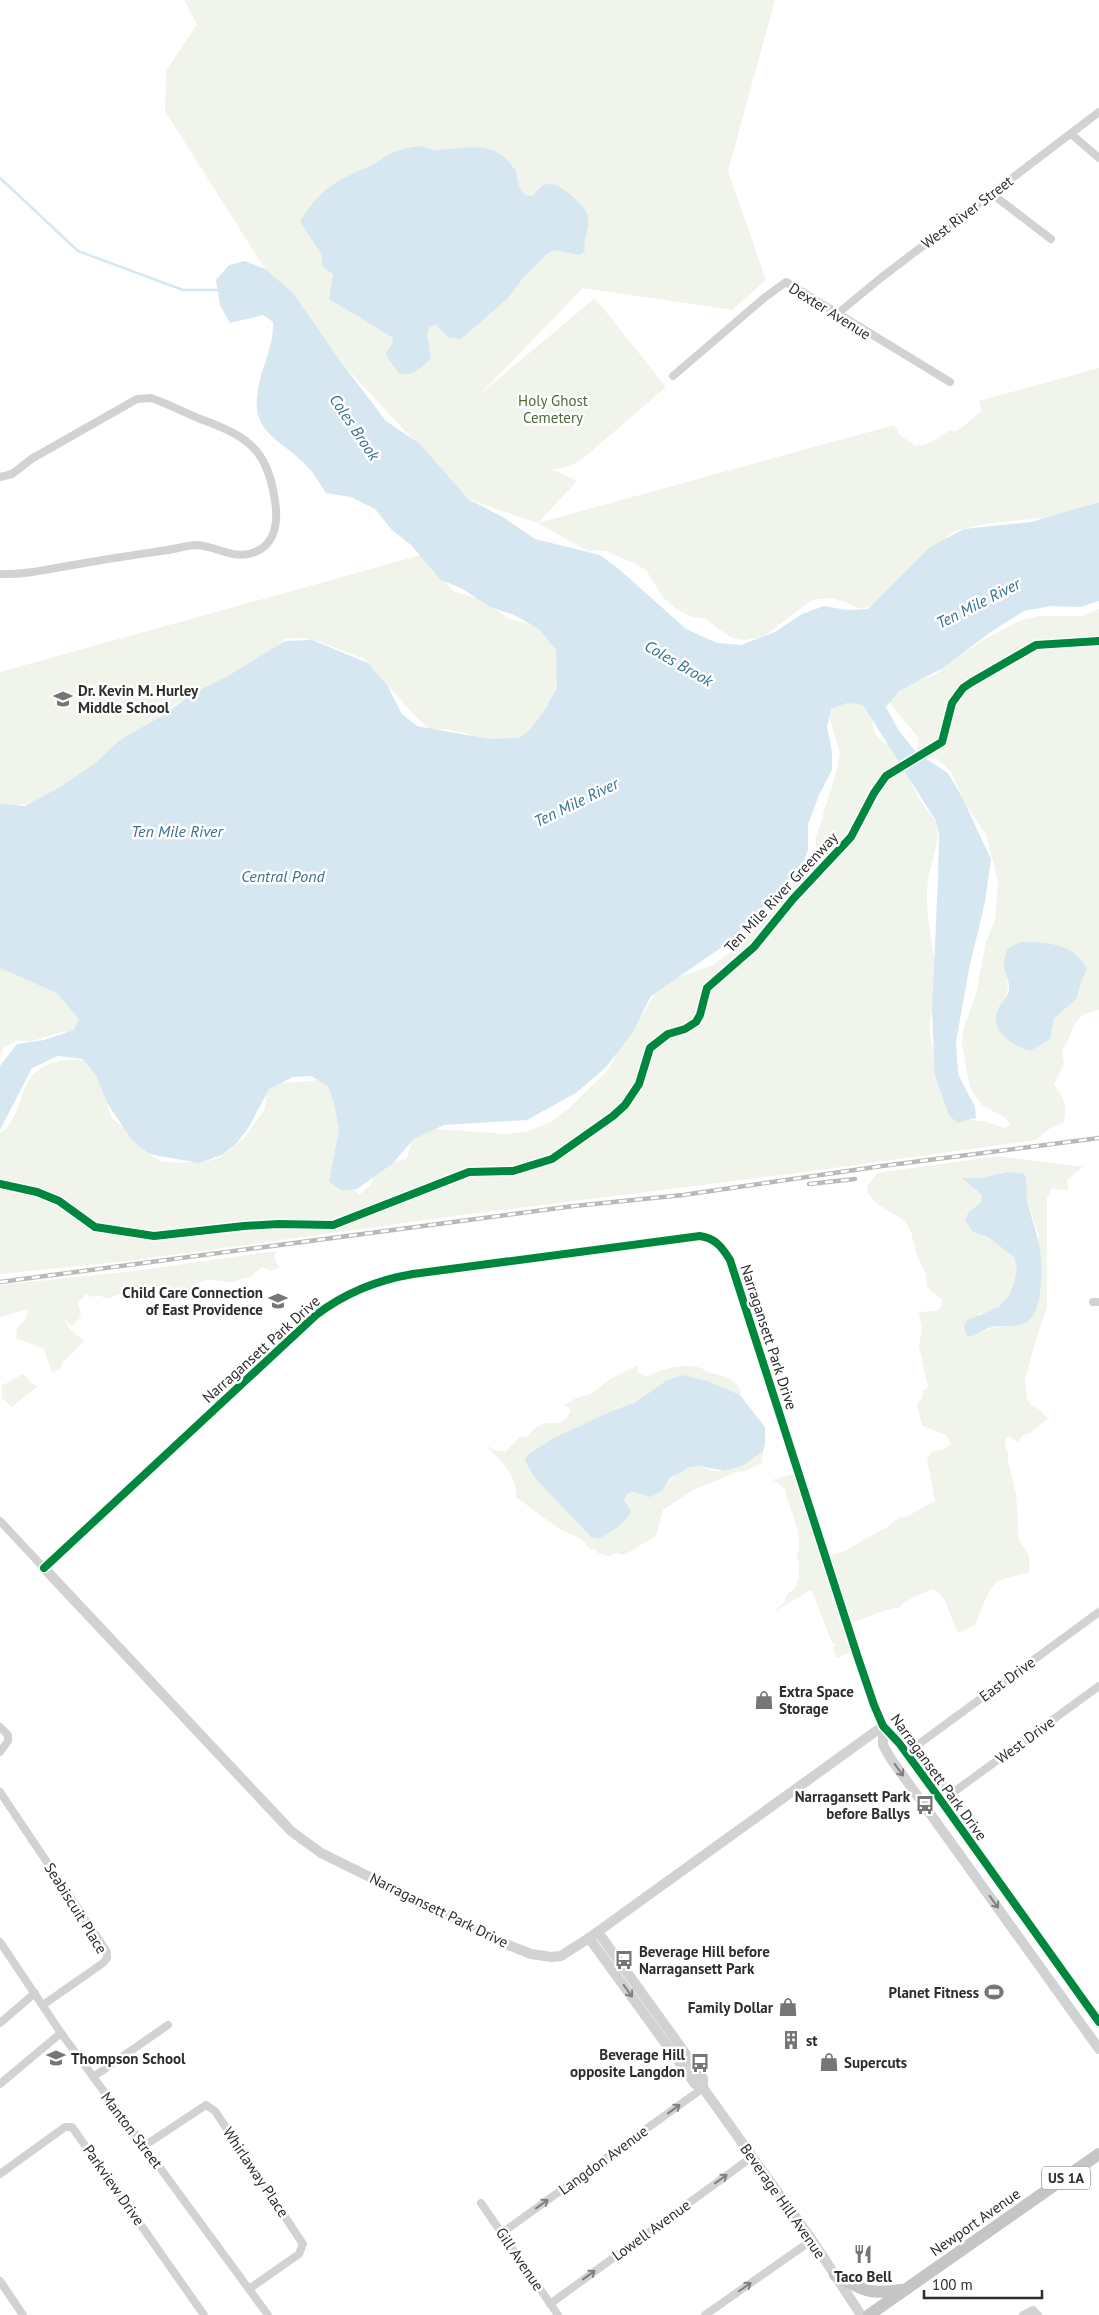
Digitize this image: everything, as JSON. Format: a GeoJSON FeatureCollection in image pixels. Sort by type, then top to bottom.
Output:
{"type":"FeatureCollection","features":[{"type":"Feature","properties":{"kind":"main road","name":"Newport Avenue"},"geometry":{"type":"LineString","coordinates":[[869,2315],[1099,2154]]}},
{"type":"Feature","properties":{"kind":"main road"},"geometry":{"type":"LineString","coordinates":[[835,2274],[862,2290],[874,2293],[906,2289]]}},
{"type":"Feature","properties":{"kind":"street","name":"West River Street"},"geometry":{"type":"LineString","coordinates":[[837,314],[1099,112]]}},
{"type":"Feature","properties":{"kind":"street"},"geometry":{"type":"LineString","coordinates":[[1071,134],[1099,158]]}},
{"type":"Feature","properties":{"kind":"street"},"geometry":{"type":"LineString","coordinates":[[992,194],[1051,239]]}},
{"type":"Feature","properties":{"kind":"street","name":"Dexter Avenue"},"geometry":{"type":"LineString","coordinates":[[673,376],[786,282],[950,382]]}},
{"type":"Feature","properties":{"kind":"street"},"geometry":{"type":"LineString","coordinates":[[0,477],[12,474],[33,458],[137,398],[151,398],[227,429],[243,437],[254,446],[268,473],[277,520],[275,532],[269,541],[261,549],[251,553],[231,554],[196,545],[37,572],[0,574]]}},
{"type":"Feature","properties":{"kind":"street","name":"Narragansett Park Drive"},"geometry":{"type":"LineString","coordinates":[[44,1568],[316,1315],[352,1293],[388,1278],[412,1274],[700,1236],[708,1237],[716,1242],[730,1260],[857,1655],[883,1726],[899,1743],[932,1788],[1099,2022]]}},
{"type":"Feature","properties":{"kind":"street","name":"Narragansett Park Drive"},"geometry":{"type":"LineString","coordinates":[[0,1521],[264,1804],[304,1842],[321,1853],[531,1954],[551,1958],[561,1956],[594,1935],[883,1726]]}},
{"type":"Feature","properties":{"kind":"street","name":"East Drive"},"geometry":{"type":"LineString","coordinates":[[951,1794],[916,1746],[1099,1612]]}},
{"type":"Feature","properties":{"kind":"street","name":"West Drive"},"geometry":{"type":"LineString","coordinates":[[951,1794],[1099,1686]]}},
{"type":"Feature","properties":{"kind":"street","name":"Narragansett Park Drive"},"geometry":{"type":"LineString","coordinates":[[883,1726],[883,1745],[891,1759],[1099,2049]]}},
{"type":"Feature","properties":{"kind":"street"},"geometry":{"type":"LineString","coordinates":[[0,1727],[8,1736],[8,1741],[0,1752]]}},
{"type":"Feature","properties":{"kind":"street","name":"Seabiscuit Place"},"geometry":{"type":"LineString","coordinates":[[0,1792],[107,1952],[108,1958],[103,1963],[43,2005]]}},
{"type":"Feature","properties":{"kind":"street","name":"Beverage Hill Avenue"},"geometry":{"type":"LineString","coordinates":[[594,1935],[671,2042],[703,2078],[704,2088],[812,2240],[860,2315]]}},
{"type":"Feature","properties":{"kind":"street","name":"Manton Street"},"geometry":{"type":"LineString","coordinates":[[0,1942],[61,2033],[268,2315]]}},
{"type":"Feature","properties":{"kind":"street"},"geometry":{"type":"LineString","coordinates":[[0,2023],[35,1993]]}},
{"type":"Feature","properties":{"kind":"street"},"geometry":{"type":"LineString","coordinates":[[92,2076],[168,2025]]}},
{"type":"Feature","properties":{"kind":"street"},"geometry":{"type":"LineString","coordinates":[[0,2084],[61,2033]]}},
{"type":"Feature","properties":{"kind":"street","name":"Langdon Avenue"},"geometry":{"type":"LineString","coordinates":[[502,2233],[704,2088]]}},
{"type":"Feature","properties":{"kind":"street","name":"Whirlaway Place"},"geometry":{"type":"LineString","coordinates":[[144,2146],[206,2105],[215,2111],[303,2244],[299,2254],[249,2289]]}},
{"type":"Feature","properties":{"kind":"street","name":"Parkview Drive"},"geometry":{"type":"LineString","coordinates":[[0,2174],[65,2127],[72,2127],[204,2315]]}},
{"type":"Feature","properties":{"kind":"street","name":"Lowell Avenue"},"geometry":{"type":"LineString","coordinates":[[550,2304],[752,2157]]}},
{"type":"Feature","properties":{"kind":"street","name":"Gill Avenue"},"geometry":{"type":"LineString","coordinates":[[481,2203],[558,2315]]}},
{"type":"Feature","properties":{"kind":"street"},"geometry":{"type":"LineString","coordinates":[[705,2315],[812,2240]]}},
{"type":"Feature","properties":{"kind":"street"},"geometry":{"type":"LineString","coordinates":[[0,2281],[23,2315]]}},
{"type":"Feature","properties":{"kind":"street"},"geometry":{"type":"LineString","coordinates":[[1024,2315],[1036,2312]]}},
{"type":"Feature","properties":{"kind":"green space","name":"Holy Ghost Cemetery"},"geometry":{"type":"Polygon","coordinates":[[[184,0],[775,0],[728,171],[766,280],[732,310],[583,288],[478,396],[595,298],[666,387],[580,461],[563,468],[552,469],[577,481],[538,523],[894,425],[899,434],[915,446],[927,444],[949,431],[957,431],[982,411],[979,401],[1099,368],[1099,501],[1054,517],[990,523],[954,531],[873,606],[860,609],[843,601],[829,598],[812,600],[763,637],[745,640],[731,638],[706,619],[690,616],[675,608],[664,599],[646,570],[634,563],[606,551],[586,550],[537,523],[468,499],[341,362],[265,269],[165,111],[166,71],[197,24],[184,0]]]}},
{"type":"Feature","properties":{"kind":"green space"},"geometry":{"type":"Polygon","coordinates":[[[421,555],[453,591],[482,600],[509,619],[542,627],[562,644],[565,690],[525,739],[481,740],[465,733],[446,729],[431,730],[416,717],[364,659],[320,642],[302,638],[285,639],[244,673],[207,693],[189,696],[171,707],[132,740],[36,803],[0,805],[0,672],[421,555]]]}},
{"type":"Feature","properties":{"kind":"green space"},"geometry":{"type":"Polygon","coordinates":[[[1099,609],[1099,1010],[1083,1015],[1079,1019],[1062,1049],[1064,1064],[1054,1084],[1064,1102],[1065,1117],[1063,1123],[1049,1129],[1036,1140],[783,1175],[469,1214],[136,1260],[0,1274],[0,1133],[13,1119],[29,1080],[43,1067],[52,1063],[71,1060],[92,1061],[104,1090],[112,1118],[125,1128],[147,1153],[160,1161],[177,1163],[209,1161],[221,1157],[245,1137],[265,1109],[266,1092],[279,1082],[323,1080],[339,1084],[350,1184],[359,1195],[371,1185],[375,1172],[390,1163],[407,1158],[411,1143],[423,1132],[438,1129],[506,1134],[529,1131],[551,1122],[568,1109],[607,1071],[613,1062],[622,1036],[643,1014],[657,989],[671,980],[713,965],[729,953],[765,916],[799,875],[815,863],[816,838],[838,766],[840,753],[829,716],[836,706],[856,699],[871,712],[874,732],[879,739],[903,754],[915,790],[936,822],[936,848],[929,874],[927,892],[936,979],[930,1025],[933,1049],[967,1120],[983,1121],[1005,1128],[1010,1124],[1004,1117],[982,1105],[970,1088],[962,1044],[963,1030],[976,994],[986,942],[995,920],[998,881],[986,835],[966,805],[951,772],[936,758],[920,760],[917,751],[918,737],[892,706],[888,697],[905,685],[935,675],[949,663],[982,641],[1021,620],[1038,616],[1084,616],[1099,609]],[[1004,965],[1008,988],[998,1009],[1050,1039],[1054,1019],[1077,998],[1081,981],[1004,965]]]}},
{"type":"Feature","properties":{"kind":"green space"},"geometry":{"type":"Polygon","coordinates":[[[0,864],[87,1020],[78,1032],[62,1032],[32,1041],[17,1041],[4,1047],[0,1057],[0,864]]]}},
{"type":"Feature","properties":{"kind":"green space"},"geometry":{"type":"Polygon","coordinates":[[[998,1156],[1083,1167],[1067,1180],[1068,1190],[1056,1190],[1053,1187],[1047,1197],[1047,1308],[1035,1342],[1025,1380],[1027,1398],[1031,1406],[1039,1409],[1048,1419],[1030,1433],[1023,1435],[1018,1442],[1009,1436],[1004,1442],[1016,1494],[1019,1540],[1029,1555],[1029,1572],[997,1581],[988,1593],[975,1625],[959,1633],[942,1596],[932,1589],[904,1602],[899,1608],[849,1623],[854,1651],[836,1658],[833,1647],[837,1644],[832,1643],[812,1591],[772,1613],[784,1603],[787,1594],[794,1589],[799,1578],[799,1562],[796,1557],[799,1545],[797,1527],[786,1497],[786,1490],[772,1480],[800,1472],[828,1556],[845,1551],[888,1527],[899,1517],[906,1517],[935,1501],[927,1459],[931,1452],[945,1449],[951,1444],[946,1435],[922,1426],[917,1405],[923,1397],[923,1391],[928,1387],[919,1346],[922,1330],[919,1312],[937,1311],[941,1307],[942,1300],[927,1287],[925,1271],[918,1259],[911,1232],[905,1221],[876,1203],[868,1193],[867,1187],[877,1173],[998,1156]],[[1008,1172],[980,1178],[963,1179],[982,1195],[981,1202],[968,1213],[973,1232],[1004,1248],[1013,1256],[1017,1268],[1015,1282],[1009,1296],[998,1307],[978,1314],[971,1337],[991,1328],[1020,1325],[1039,1236],[1026,1198],[1027,1180],[1008,1172]]]}},
{"type":"Feature","properties":{"kind":"green space"},"geometry":{"type":"Polygon","coordinates":[[[276,1251],[275,1260],[281,1270],[278,1268],[271,1271],[262,1267],[249,1278],[234,1282],[205,1280],[195,1285],[183,1298],[174,1302],[167,1297],[159,1295],[158,1287],[155,1284],[142,1288],[141,1294],[133,1294],[130,1299],[121,1294],[107,1299],[99,1295],[92,1297],[87,1294],[78,1302],[81,1316],[74,1325],[69,1324],[64,1317],[68,1327],[84,1341],[62,1363],[61,1368],[52,1373],[44,1349],[16,1338],[17,1327],[25,1320],[28,1309],[0,1317],[0,1285],[135,1271],[276,1251]]]}},
{"type":"Feature","properties":{"kind":"green space"},"geometry":{"type":"Polygon","coordinates":[[[638,1365],[637,1372],[647,1377],[671,1368],[691,1366],[699,1368],[733,1380],[741,1391],[740,1395],[708,1381],[683,1375],[667,1380],[636,1402],[607,1413],[552,1439],[527,1455],[536,1478],[591,1537],[631,1511],[624,1500],[627,1494],[634,1492],[650,1496],[678,1473],[694,1466],[717,1471],[730,1470],[742,1465],[763,1451],[762,1463],[693,1490],[663,1510],[656,1536],[624,1555],[616,1553],[609,1556],[598,1553],[596,1549],[590,1549],[581,1539],[559,1529],[516,1497],[514,1482],[507,1468],[486,1445],[494,1450],[505,1452],[520,1437],[528,1436],[542,1424],[564,1421],[571,1410],[565,1405],[576,1398],[591,1394],[610,1379],[638,1365]]]}},
{"type":"Feature","properties":{"kind":"green space"},"geometry":{"type":"Polygon","coordinates":[[[24,1374],[30,1382],[38,1386],[12,1407],[2,1398],[2,1385],[24,1374]]]}},
{"type":"Feature","properties":{"kind":"water"},"geometry":{"type":"Polygon","coordinates":[[[418,146],[432,150],[481,148],[498,153],[515,170],[519,187],[523,193],[532,196],[545,185],[556,185],[579,202],[587,213],[588,226],[584,243],[585,252],[579,255],[554,250],[548,253],[523,278],[508,298],[461,339],[449,338],[436,325],[429,327],[427,335],[431,358],[414,372],[400,374],[388,359],[386,353],[393,343],[392,337],[329,299],[333,274],[323,267],[321,254],[300,221],[315,200],[331,186],[391,153],[418,146]]]}},
{"type":"Feature","properties":{"kind":"water","name":"Central Pond"},"geometry":{"type":"Polygon","coordinates":[[[245,261],[265,269],[293,293],[341,362],[386,421],[420,444],[468,499],[503,517],[535,539],[600,555],[619,569],[686,629],[717,643],[741,645],[775,632],[802,614],[824,606],[847,610],[868,609],[930,547],[964,529],[1031,522],[1099,502],[1099,601],[1080,607],[1051,606],[1024,611],[992,631],[943,668],[899,691],[886,707],[899,731],[916,752],[948,773],[962,797],[991,859],[985,902],[969,969],[956,1042],[958,1074],[975,1107],[976,1118],[957,1123],[949,1115],[935,1076],[932,1012],[939,835],[936,821],[863,705],[847,703],[831,709],[827,727],[832,752],[832,770],[819,795],[808,824],[808,850],[800,870],[725,945],[651,996],[631,1035],[605,1068],[576,1093],[527,1120],[444,1125],[414,1139],[392,1164],[357,1189],[343,1191],[329,1182],[339,1130],[334,1103],[328,1086],[311,1076],[293,1077],[269,1089],[249,1127],[237,1143],[222,1155],[199,1163],[149,1154],[132,1140],[107,1103],[96,1075],[83,1059],[58,1056],[32,1068],[0,1130],[0,1066],[17,1044],[44,1040],[74,1030],[79,1019],[57,993],[0,968],[0,804],[25,806],[60,787],[93,765],[120,740],[160,717],[195,692],[228,676],[285,641],[312,640],[368,663],[387,685],[402,714],[417,726],[489,739],[518,738],[528,732],[543,713],[557,688],[556,650],[539,629],[514,615],[490,607],[461,588],[441,580],[411,545],[392,530],[375,509],[351,497],[326,493],[306,465],[269,434],[263,426],[258,416],[258,389],[270,348],[273,322],[263,315],[230,323],[220,305],[216,280],[229,265],[245,261]]]}},
{"type":"Feature","properties":{"kind":"water"},"geometry":{"type":"Polygon","coordinates":[[[1020,942],[1050,944],[1068,949],[1082,961],[1087,970],[1081,981],[1077,998],[1054,1019],[1050,1039],[1030,1051],[1009,1041],[1003,1035],[996,1022],[999,1007],[1009,990],[1004,964],[1007,949],[1020,942]]]}},
{"type":"Feature","properties":{"kind":"water"},"geometry":{"type":"Polygon","coordinates":[[[1008,1172],[1024,1174],[1026,1181],[1027,1201],[1041,1255],[1038,1303],[1034,1314],[1021,1325],[992,1327],[973,1336],[967,1336],[964,1326],[968,1320],[998,1307],[1008,1297],[1014,1284],[1017,1269],[1014,1257],[989,1238],[973,1232],[965,1220],[968,1213],[981,1202],[982,1195],[962,1178],[980,1178],[1008,1172]]]}},
{"type":"Feature","properties":{"kind":"water"},"geometry":{"type":"Polygon","coordinates":[[[683,1375],[708,1381],[740,1395],[765,1427],[763,1451],[744,1465],[725,1471],[700,1466],[690,1467],[670,1478],[662,1491],[650,1497],[634,1492],[627,1494],[624,1500],[631,1511],[629,1516],[617,1528],[598,1539],[591,1537],[535,1478],[525,1461],[527,1455],[552,1439],[607,1413],[636,1402],[667,1380],[683,1375]]]}},
{"type":"Feature","properties":{"kind":"waterway","name":"Coles Brook"},"geometry":{"type":"LineString","coordinates":[[0,178],[78,251],[183,290],[220,290]]}},
{"type":"Feature","properties":{"kind":"railway"},"geometry":{"type":"LineString","coordinates":[[0,1282],[574,1206],[683,1195],[882,1166],[1099,1138]]}},
{"type":"Feature","properties":{"kind":"railway"},"geometry":{"type":"LineString","coordinates":[[809,1184],[855,1179]]}},
{"type":"Feature","properties":{"kind":"cycle path","name":"Ten Mile River Greenway"},"geometry":{"type":"LineString","coordinates":[[0,1184],[37,1192],[59,1201],[95,1227],[154,1236],[244,1226],[278,1224],[333,1225],[469,1172],[513,1171],[552,1159],[613,1116],[625,1105],[639,1084],[650,1048],[668,1034],[685,1029],[696,1022],[700,1015],[707,988],[754,947],[793,899],[851,837],[874,793],[886,776],[942,742],[952,703],[963,688],[1036,645],[1099,641]]}},
{"type":"Feature","properties":{"kind":"cycle path"},"geometry":{"type":"LineString","coordinates":[[44,1568],[316,1315],[350,1294],[374,1284],[413,1274],[700,1236],[710,1239],[721,1247],[730,1260],[857,1655],[883,1726],[899,1743],[937,1795],[1099,2022]]}},
{"type":"Feature","properties":{"kind":"place","name":"Dr. Kevin M. Hurley Middle School"},"geometry":{"type":"Point","coordinates":[63,699]}},
{"type":"Feature","properties":{"kind":"place","name":"Child Care Connection of East Providence"},"geometry":{"type":"Point","coordinates":[278,1301]}},
{"type":"Feature","properties":{"kind":"place","name":"Extra Space Storage"},"geometry":{"type":"Point","coordinates":[764,1700]}},
{"type":"Feature","properties":{"kind":"place","name":"Narragansett Park before Ballys"},"geometry":{"type":"Point","coordinates":[925,1805]}},
{"type":"Feature","properties":{"kind":"place","name":"Beverage Hill before Narragansett Park"},"geometry":{"type":"Point","coordinates":[624,1960]}},
{"type":"Feature","properties":{"kind":"place","name":"Planet Fitness"},"geometry":{"type":"Point","coordinates":[994,1992]}},
{"type":"Feature","properties":{"kind":"place","name":"Family Dollar"},"geometry":{"type":"Point","coordinates":[788,2007]}},
{"type":"Feature","properties":{"kind":"place","name":"st"},"geometry":{"type":"Point","coordinates":[791,2040]}},
{"type":"Feature","properties":{"kind":"place","name":"Thompson School"},"geometry":{"type":"Point","coordinates":[56,2058]}},
{"type":"Feature","properties":{"kind":"place","name":"Supercuts"},"geometry":{"type":"Point","coordinates":[829,2062]}},
{"type":"Feature","properties":{"kind":"place","name":"Beverage Hill opposite Langdon"},"geometry":{"type":"Point","coordinates":[700,2063]}},
{"type":"Feature","properties":{"kind":"place","name":"Taco Bell"},"geometry":{"type":"Point","coordinates":[863,2254]}},
{"type":"Feature","properties":{"kind":"water label","name":"Ten Mile River"},"geometry":{"type":"Point","coordinates":[978,603]}},
{"type":"Feature","properties":{"kind":"water label","name":"Ten Mile River"},"geometry":{"type":"Point","coordinates":[576,802]}},
{"type":"Feature","properties":{"kind":"water label","name":"Ten Mile River"},"geometry":{"type":"Point","coordinates":[177,831]}}]}
